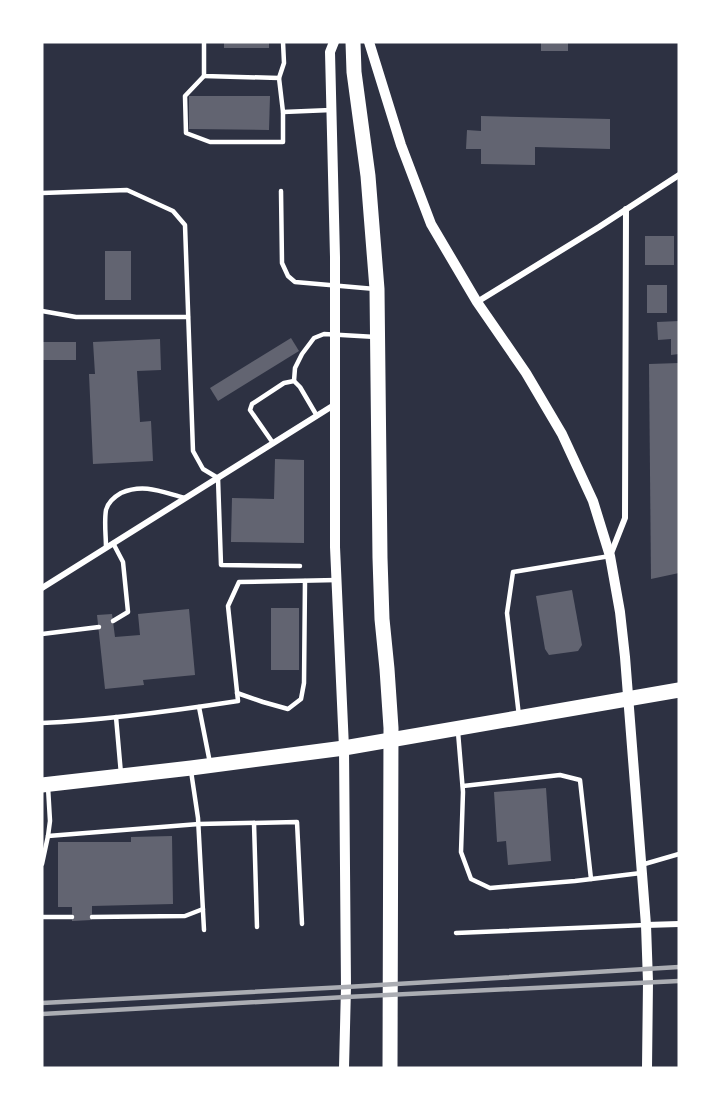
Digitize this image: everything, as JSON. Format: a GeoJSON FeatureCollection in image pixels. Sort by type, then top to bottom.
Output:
{"type":"FeatureCollection","features":[{"type":"Feature","properties":{"kind":"main road"},"geometry":{"type":"LineString","coordinates":[[353,42],[354,72],[368,176],[377,289],[380,558],[382,619],[391,728],[390,1068]]}},
{"type":"Feature","properties":{"kind":"main road"},"geometry":{"type":"LineString","coordinates":[[45,785],[344,748],[679,690]]}},
{"type":"Feature","properties":{"kind":"street"},"geometry":{"type":"LineString","coordinates":[[334,42],[330,52],[335,286],[335,547],[344,748],[346,987],[344,1068]]}},
{"type":"Feature","properties":{"kind":"street"},"geometry":{"type":"LineString","coordinates":[[369,42],[401,145],[431,224],[477,302],[526,373],[562,434],[593,501],[610,556],[620,612],[629,699],[642,869],[648,969],[647,1068]]}},
{"type":"Feature","properties":{"kind":"street"},"geometry":{"type":"LineString","coordinates":[[477,302],[600,227],[679,175]]}},
{"type":"Feature","properties":{"kind":"street"},"geometry":{"type":"LineString","coordinates":[[610,556],[625,518],[626,209]]}},
{"type":"Feature","properties":{"kind":"street"},"geometry":{"type":"LineString","coordinates":[[42,588],[334,405]]}},
{"type":"Feature","properties":{"kind":"street"},"geometry":{"type":"LineString","coordinates":[[646,925],[679,924]]}},
{"type":"Feature","properties":{"kind":"lane"},"geometry":{"type":"LineString","coordinates":[[204,42],[204,76],[185,96],[186,133],[210,142],[283,142],[283,112],[279,78],[284,63],[283,42]]}},
{"type":"Feature","properties":{"kind":"lane"},"geometry":{"type":"LineString","coordinates":[[204,76],[279,78]]}},
{"type":"Feature","properties":{"kind":"lane"},"geometry":{"type":"LineString","coordinates":[[283,112],[331,110]]}},
{"type":"Feature","properties":{"kind":"lane"},"geometry":{"type":"LineString","coordinates":[[42,193],[127,190],[172,211],[185,225],[193,451],[203,469],[218,477],[221,565],[300,566]]}},
{"type":"Feature","properties":{"kind":"lane"},"geometry":{"type":"LineString","coordinates":[[281,191],[282,263],[288,276],[295,282],[377,289]]}},
{"type":"Feature","properties":{"kind":"lane"},"geometry":{"type":"LineString","coordinates":[[42,311],[76,317],[188,317]]}},
{"type":"Feature","properties":{"kind":"lane"},"geometry":{"type":"LineString","coordinates":[[317,416],[294,381],[295,368],[314,338],[324,334],[378,337]]}},
{"type":"Feature","properties":{"kind":"lane"},"geometry":{"type":"LineString","coordinates":[[273,443],[250,410],[252,404],[284,383],[294,381]]}},
{"type":"Feature","properties":{"kind":"lane"},"geometry":{"type":"LineString","coordinates":[[106,548],[106,512],[109,503],[117,495],[131,489],[146,487],[185,498]]}},
{"type":"Feature","properties":{"kind":"lane"},"geometry":{"type":"LineString","coordinates":[[113,543],[123,562],[128,612],[113,621]]}},
{"type":"Feature","properties":{"kind":"lane"},"geometry":{"type":"LineString","coordinates":[[519,718],[507,613],[513,572],[610,556]]}},
{"type":"Feature","properties":{"kind":"lane"},"geometry":{"type":"LineString","coordinates":[[42,723],[116,717],[238,701],[228,606],[239,582],[337,580]]}},
{"type":"Feature","properties":{"kind":"lane"},"geometry":{"type":"LineString","coordinates":[[237,693],[288,710],[301,699],[304,683],[305,581]]}},
{"type":"Feature","properties":{"kind":"lane"},"geometry":{"type":"LineString","coordinates":[[42,634],[99,627]]}},
{"type":"Feature","properties":{"kind":"lane"},"geometry":{"type":"LineString","coordinates":[[199,707],[210,765]]}},
{"type":"Feature","properties":{"kind":"lane"},"geometry":{"type":"LineString","coordinates":[[116,717],[122,776]]}},
{"type":"Feature","properties":{"kind":"lane"},"geometry":{"type":"LineString","coordinates":[[458,729],[463,789],[461,852],[471,879],[490,888],[591,879],[642,869],[679,854]]}},
{"type":"Feature","properties":{"kind":"lane"},"geometry":{"type":"LineString","coordinates":[[191,768],[199,824],[204,930]]}},
{"type":"Feature","properties":{"kind":"lane"},"geometry":{"type":"LineString","coordinates":[[463,789],[560,775],[580,780],[591,879]]}},
{"type":"Feature","properties":{"kind":"lane"},"geometry":{"type":"LineString","coordinates":[[42,864],[50,821],[45,785]]}},
{"type":"Feature","properties":{"kind":"lane"},"geometry":{"type":"LineString","coordinates":[[48,836],[199,824],[297,822],[302,924]]}},
{"type":"Feature","properties":{"kind":"lane"},"geometry":{"type":"LineString","coordinates":[[254,823],[257,927]]}},
{"type":"Feature","properties":{"kind":"lane"},"geometry":{"type":"LineString","coordinates":[[92,917],[185,916],[203,909]]}},
{"type":"Feature","properties":{"kind":"lane"},"geometry":{"type":"LineString","coordinates":[[42,917],[72,917]]}},
{"type":"Feature","properties":{"kind":"lane"},"geometry":{"type":"LineString","coordinates":[[456,933],[646,925]]}},
{"type":"Feature","properties":{"kind":"building"},"geometry":{"type":"Polygon","coordinates":[[[224,42],[269,42],[269,48],[224,48],[224,42]]]}},
{"type":"Feature","properties":{"kind":"building"},"geometry":{"type":"Polygon","coordinates":[[[541,42],[568,42],[568,51],[541,51],[541,42]]]}},
{"type":"Feature","properties":{"kind":"building"},"geometry":{"type":"Polygon","coordinates":[[[189,96],[270,96],[269,130],[189,129],[189,96]]]}},
{"type":"Feature","properties":{"kind":"building"},"geometry":{"type":"Polygon","coordinates":[[[481,116],[610,119],[610,149],[535,147],[535,165],[481,164],[481,149],[466,149],[467,130],[481,131],[481,116]]]}},
{"type":"Feature","properties":{"kind":"building"},"geometry":{"type":"Polygon","coordinates":[[[645,236],[674,236],[674,265],[645,265],[645,236]]]}},
{"type":"Feature","properties":{"kind":"building"},"geometry":{"type":"Polygon","coordinates":[[[105,251],[131,251],[131,300],[105,300],[105,251]]]}},
{"type":"Feature","properties":{"kind":"building"},"geometry":{"type":"Polygon","coordinates":[[[647,285],[667,285],[667,313],[647,313],[647,285]]]}},
{"type":"Feature","properties":{"kind":"building"},"geometry":{"type":"Polygon","coordinates":[[[679,321],[679,354],[671,355],[671,339],[658,340],[657,322],[679,321]]]}},
{"type":"Feature","properties":{"kind":"building"},"geometry":{"type":"Polygon","coordinates":[[[291,338],[299,351],[218,401],[210,388],[291,338]]]}},
{"type":"Feature","properties":{"kind":"building"},"geometry":{"type":"Polygon","coordinates":[[[160,339],[161,370],[137,371],[140,422],[151,421],[153,461],[93,464],[89,374],[95,374],[93,342],[160,339]]]}},
{"type":"Feature","properties":{"kind":"building"},"geometry":{"type":"Polygon","coordinates":[[[42,342],[76,342],[76,360],[42,360],[42,342]]]}},
{"type":"Feature","properties":{"kind":"building"},"geometry":{"type":"Polygon","coordinates":[[[679,363],[679,573],[651,579],[649,364],[679,363]]]}},
{"type":"Feature","properties":{"kind":"building"},"geometry":{"type":"Polygon","coordinates":[[[275,459],[304,460],[304,543],[231,542],[232,498],[274,499],[275,459]]]}},
{"type":"Feature","properties":{"kind":"building"},"geometry":{"type":"Polygon","coordinates":[[[572,590],[582,645],[578,651],[549,655],[545,649],[536,596],[572,590]]]}},
{"type":"Feature","properties":{"kind":"building"},"geometry":{"type":"Polygon","coordinates":[[[271,608],[299,608],[299,670],[271,670],[271,608]]]}},
{"type":"Feature","properties":{"kind":"building"},"geometry":{"type":"Polygon","coordinates":[[[189,609],[195,675],[143,680],[144,685],[105,689],[97,615],[112,614],[115,637],[140,635],[138,614],[189,609]]]}},
{"type":"Feature","properties":{"kind":"building"},"geometry":{"type":"Polygon","coordinates":[[[546,788],[551,861],[508,865],[506,841],[497,842],[494,792],[546,788]]]}},
{"type":"Feature","properties":{"kind":"building"},"geometry":{"type":"Polygon","coordinates":[[[172,836],[173,904],[92,906],[92,920],[72,921],[72,907],[58,907],[58,842],[131,842],[131,837],[172,836]]]}},
{"type":"Feature","properties":{"kind":"railway"},"geometry":{"type":"LineString","coordinates":[[42,1003],[679,967]]}},
{"type":"Feature","properties":{"kind":"railway"},"geometry":{"type":"LineString","coordinates":[[42,1014],[679,981]]}}]}
